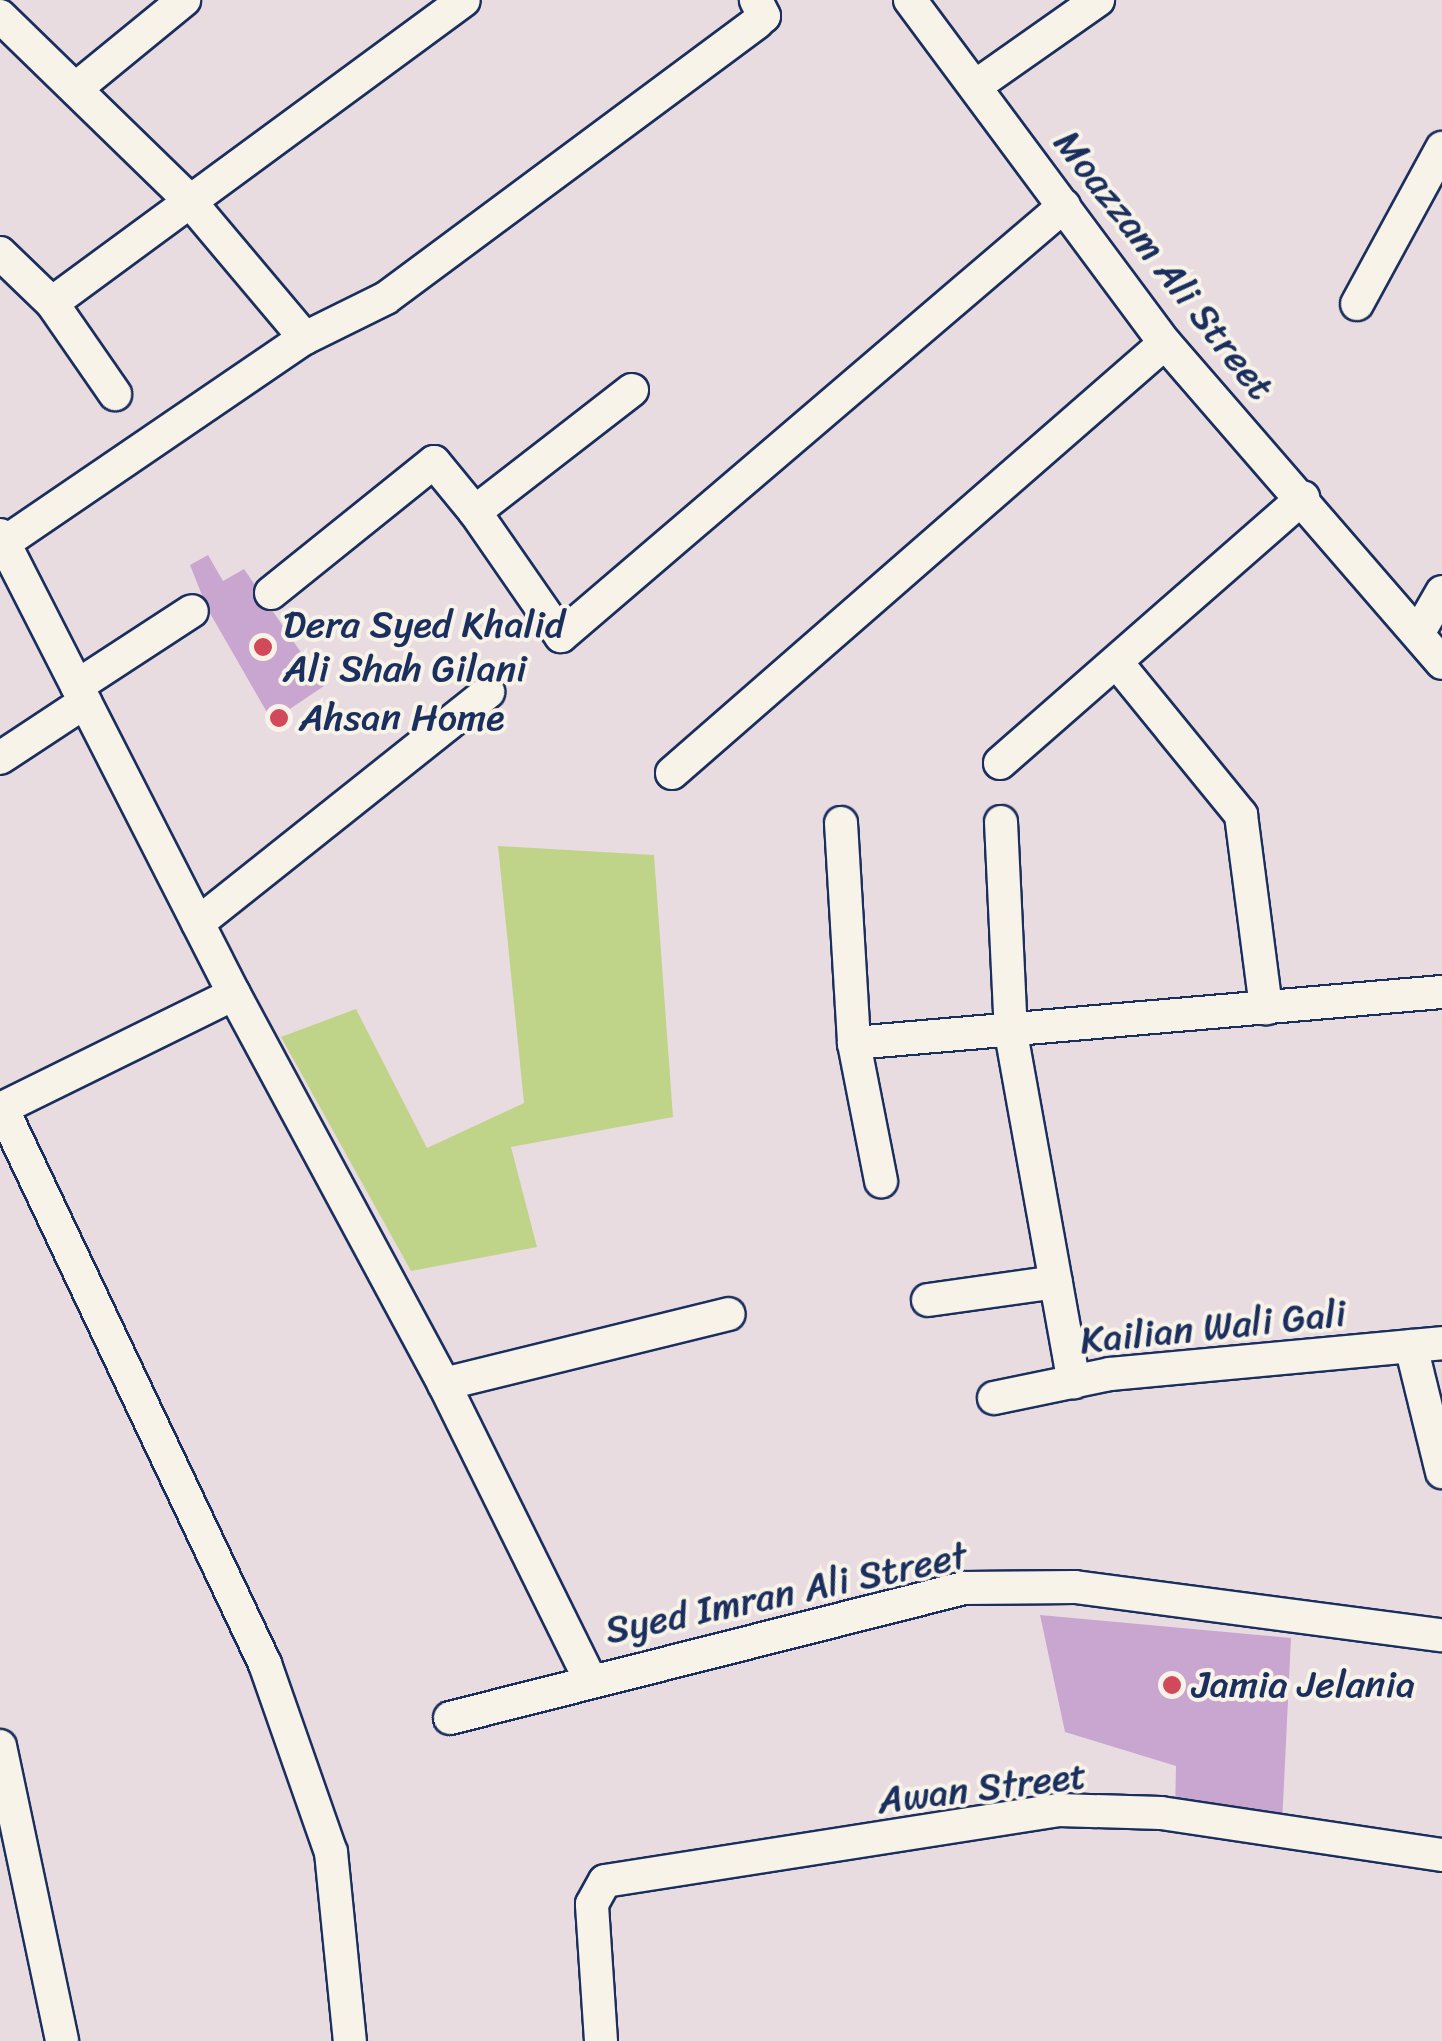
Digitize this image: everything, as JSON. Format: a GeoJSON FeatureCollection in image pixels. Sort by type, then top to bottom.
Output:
{"type":"FeatureCollection","features":[{"type":"Feature","properties":{"kind":"street"},"geometry":{"type":"LineString","coordinates":[[79,86],[184,0]]}},
{"type":"Feature","properties":{"kind":"street"},"geometry":{"type":"LineString","coordinates":[[52,303],[187,198],[464,0]]}},
{"type":"Feature","properties":{"kind":"street"},"geometry":{"type":"LineString","coordinates":[[589,1678],[444,1384],[234,994],[2,539],[305,338],[386,298],[757,22],[764,16],[756,0]]}},
{"type":"Feature","properties":{"kind":"street","name":"Moazzam Ali Street"},"geometry":{"type":"LineString","coordinates":[[910,0],[1164,344],[1304,498],[1442,662]]}},
{"type":"Feature","properties":{"kind":"street"},"geometry":{"type":"LineString","coordinates":[[977,86],[1098,0]]}},
{"type":"Feature","properties":{"kind":"street"},"geometry":{"type":"LineString","coordinates":[[0,16],[79,86],[187,198],[305,338]]}},
{"type":"Feature","properties":{"kind":"street"},"geometry":{"type":"LineString","coordinates":[[1357,304],[1442,148]]}},
{"type":"Feature","properties":{"kind":"street"},"geometry":{"type":"LineString","coordinates":[[270,593],[434,462],[475,512],[561,636],[575,631],[1064,206]]}},
{"type":"Feature","properties":{"kind":"street"},"geometry":{"type":"LineString","coordinates":[[0,253],[52,303],[116,394]]}},
{"type":"Feature","properties":{"kind":"street"},"geometry":{"type":"LineString","coordinates":[[672,773],[1164,344]]}},
{"type":"Feature","properties":{"kind":"street"},"geometry":{"type":"LineString","coordinates":[[475,512],[632,390]]}},
{"type":"Feature","properties":{"kind":"street"},"geometry":{"type":"LineString","coordinates":[[1000,763],[1304,498]]}},
{"type":"Feature","properties":{"kind":"street"},"geometry":{"type":"LineString","coordinates":[[1419,632],[1442,592]]}},
{"type":"Feature","properties":{"kind":"street"},"geometry":{"type":"LineString","coordinates":[[0,758],[192,611]]}},
{"type":"Feature","properties":{"kind":"street"},"geometry":{"type":"LineString","coordinates":[[1118,664],[1241,815],[1266,1008]]}},
{"type":"Feature","properties":{"kind":"street"},"geometry":{"type":"LineString","coordinates":[[198,923],[488,692]]}},
{"type":"Feature","properties":{"kind":"street"},"geometry":{"type":"LineString","coordinates":[[1000,822],[1011,1033],[1074,1382]]}},
{"type":"Feature","properties":{"kind":"street"},"geometry":{"type":"LineString","coordinates":[[841,823],[854,1043],[881,1181]]}},
{"type":"Feature","properties":{"kind":"street"},"geometry":{"type":"LineString","coordinates":[[854,1043],[1011,1033],[1442,992]]}},
{"type":"Feature","properties":{"kind":"street"},"geometry":{"type":"LineString","coordinates":[[234,994],[1,1109],[264,1664],[331,1852],[350,2041]]}},
{"type":"Feature","properties":{"kind":"street"},"geometry":{"type":"LineString","coordinates":[[928,1300],[1056,1282]]}},
{"type":"Feature","properties":{"kind":"street"},"geometry":{"type":"LineString","coordinates":[[444,1384],[729,1314]]}},
{"type":"Feature","properties":{"kind":"street"},"geometry":{"type":"LineString","coordinates":[[1426,1344],[1442,1472]]}},
{"type":"Feature","properties":{"kind":"street","name":"Kailian Wali Gali"},"geometry":{"type":"LineString","coordinates":[[994,1398],[1074,1382],[1426,1344]]}},
{"type":"Feature","properties":{"kind":"street","name":"Syed Imran Ali Street"},"geometry":{"type":"LineString","coordinates":[[450,1718],[589,1678],[964,1588],[1075,1588],[1442,1635]]}},
{"type":"Feature","properties":{"kind":"street"},"geometry":{"type":"LineString","coordinates":[[0,1746],[62,2041]]}},
{"type":"Feature","properties":{"kind":"street","name":"Awan Street"},"geometry":{"type":"LineString","coordinates":[[601,2041],[594,1887],[1060,1810],[1161,1813],[1442,1855]]}},
{"type":"Feature","properties":{"kind":"green space"},"geometry":{"type":"Polygon","coordinates":[[[498,846],[654,855],[673,1117],[511,1147],[537,1247],[411,1271],[281,1037],[356,1009],[427,1148],[524,1103],[498,846]]]}},
{"type":"Feature","properties":{"kind":"building","name":"Dera Syed Khalid Ali Shah Gilani"},"geometry":{"type":"Polygon","coordinates":[[[208,555],[223,581],[244,569],[324,686],[272,721],[207,608],[190,565],[208,555]]]}},
{"type":"Feature","properties":{"kind":"building","name":"Jamia Jelania"},"geometry":{"type":"Polygon","coordinates":[[[1040,1615],[1291,1638],[1282,1825],[1175,1813],[1176,1766],[1065,1732],[1040,1615]]]}},
{"type":"Feature","properties":{"kind":"place","name":"Dera Syed Khalid Ali Shah Gilani"},"geometry":{"type":"Point","coordinates":[263,647]}},
{"type":"Feature","properties":{"kind":"place","name":"Ahsan Home"},"geometry":{"type":"Point","coordinates":[279,718]}},
{"type":"Feature","properties":{"kind":"place","name":"Jamia Jelania"},"geometry":{"type":"Point","coordinates":[1172,1685]}}]}
